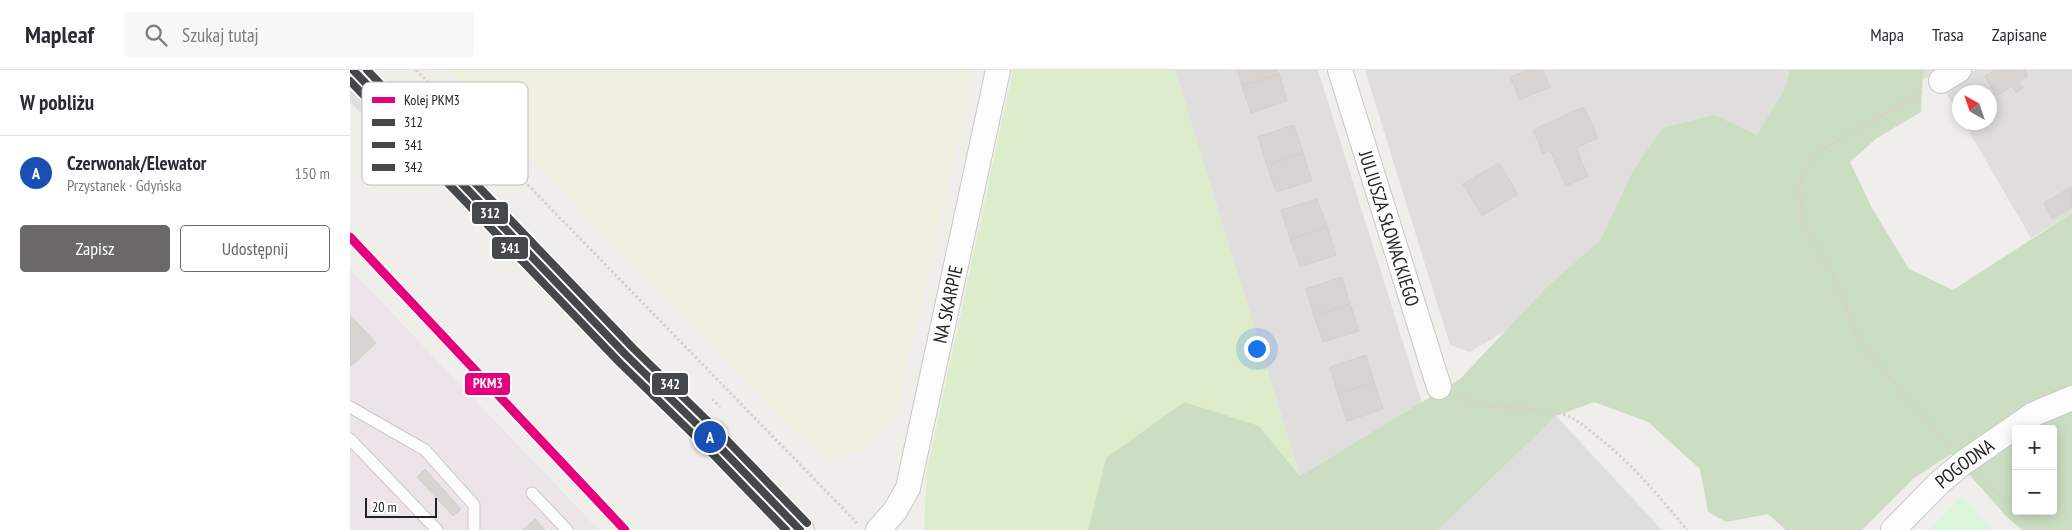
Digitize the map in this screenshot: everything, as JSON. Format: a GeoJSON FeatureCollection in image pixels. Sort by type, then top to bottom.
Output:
{"type":"FeatureCollection","features":[{"type":"Feature","properties":{"kind":"main road"},"geometry":{"type":"LineString","coordinates":[[353,70],[365,82]]}},
{"type":"Feature","properties":{"kind":"main road"},"geometry":{"type":"LineString","coordinates":[[464,185],[626,354],[800,530]]}},
{"type":"Feature","properties":{"kind":"street","name":"NA SKARPIE"},"geometry":{"type":"LineString","coordinates":[[870,529],[895,511],[908,488],[998,70]]}},
{"type":"Feature","properties":{"kind":"street","name":"JULIUSZA SŁOWACKIEGO"},"geometry":{"type":"LineString","coordinates":[[1340,70],[1439,387]]}},
{"type":"Feature","properties":{"kind":"street","name":"POGODNA"},"geometry":{"type":"LineString","coordinates":[[1893,530],[1939,483],[1963,463],[2034,414],[2072,398]]}},
{"type":"Feature","properties":{"kind":"lane"},"geometry":{"type":"LineString","coordinates":[[350,407],[425,450],[474,505],[474,530]]}},
{"type":"Feature","properties":{"kind":"lane"},"geometry":{"type":"LineString","coordinates":[[350,439],[437,530]]}},
{"type":"Feature","properties":{"kind":"lane"},"geometry":{"type":"LineString","coordinates":[[532,493],[567,530]]}},
{"type":"Feature","properties":{"kind":"path"},"geometry":{"type":"LineString","coordinates":[[416,70],[428,82]]}},
{"type":"Feature","properties":{"kind":"path"},"geometry":{"type":"LineString","coordinates":[[1950,76],[1812,156],[1798,188],[1803,223],[1834,275],[1858,340],[1963,463],[2012,507]]}},
{"type":"Feature","properties":{"kind":"path"},"geometry":{"type":"LineString","coordinates":[[528,183],[870,529]]}},
{"type":"Feature","properties":{"kind":"path"},"geometry":{"type":"LineString","coordinates":[[1439,387],[1475,404],[1548,411],[1566,415],[1584,424],[1644,479],[1686,530]]}},
{"type":"Feature","properties":{"kind":"path"},"geometry":{"type":"LineString","coordinates":[[2021,515],[2038,530]]}},
{"type":"Feature","properties":{"kind":"shaded area"},"geometry":{"type":"Polygon","coordinates":[[[1175,70],[1318,70],[1422,403],[1300,476],[1175,70]]]}},
{"type":"Feature","properties":{"kind":"shaded area"},"geometry":{"type":"Polygon","coordinates":[[[1365,70],[1939,70],[1470,352],[1450,345],[1365,70]]]}},
{"type":"Feature","properties":{"kind":"shaded area"},"geometry":{"type":"Polygon","coordinates":[[[1975,70],[2072,70],[2072,213],[2031,238],[1968,130],[1997,130],[1997,85],[1952,85],[1952,103],[1944,89],[1975,70]]]}},
{"type":"Feature","properties":{"kind":"shaded area"},"geometry":{"type":"Polygon","coordinates":[[[350,89],[362,101],[362,114],[350,102],[350,89]]]}},
{"type":"Feature","properties":{"kind":"shaded area"},"geometry":{"type":"Polygon","coordinates":[[[350,269],[599,530],[350,530],[350,269]]]}},
{"type":"Feature","properties":{"kind":"shaded area"},"geometry":{"type":"Polygon","coordinates":[[[1556,416],[1662,530],[1438,530],[1556,416]]]}},
{"type":"Feature","properties":{"kind":"green space"},"geometry":{"type":"Polygon","coordinates":[[[448,70],[974,70],[896,415],[864,449],[829,459],[788,427],[528,154],[528,82],[459,82],[448,70]]]}},
{"type":"Feature","properties":{"kind":"green space"},"geometry":{"type":"Polygon","coordinates":[[[1013,70],[1175,70],[1300,476],[1259,426],[1106,458],[1088,530],[924,530],[927,471],[1013,70]]]}},
{"type":"Feature","properties":{"kind":"green space"},"geometry":{"type":"Polygon","coordinates":[[[1790,70],[1923,70],[1921,112],[1877,138],[1850,162],[1872,208],[1909,269],[1953,290],[2072,213],[2072,530],[2022,530],[2006,516],[1951,454],[1914,478],[1862,530],[1786,530],[1768,514],[1726,522],[1708,512],[1700,469],[1648,422],[1594,402],[1556,416],[1438,530],[1088,530],[1106,458],[1184,402],[1259,426],[1300,476],[1460,379],[1548,286],[1600,241],[1634,169],[1663,128],[1714,115],[1757,135],[1785,89],[1790,70]]]}},
{"type":"Feature","properties":{"kind":"green space"},"geometry":{"type":"Polygon","coordinates":[[[1962,496],[1992,530],[1929,530],[1962,496]]]}},
{"type":"Feature","properties":{"kind":"building"},"geometry":{"type":"Polygon","coordinates":[[[1237,70],[1277,70],[1279,74],[1242,86],[1237,70]]]}},
{"type":"Feature","properties":{"kind":"building"},"geometry":{"type":"Polygon","coordinates":[[[1528,70],[1543,70],[1550,87],[1520,100],[1510,77],[1528,70]]]}},
{"type":"Feature","properties":{"kind":"building"},"geometry":{"type":"Polygon","coordinates":[[[1995,70],[2025,70],[2028,76],[2019,82],[2023,88],[2016,93],[2012,86],[1997,95],[1997,85],[1990,85],[1985,76],[1995,70]]]}},
{"type":"Feature","properties":{"kind":"building"},"geometry":{"type":"Polygon","coordinates":[[[1279,74],[1287,101],[1251,113],[1242,86],[1279,74]]]}},
{"type":"Feature","properties":{"kind":"building"},"geometry":{"type":"Polygon","coordinates":[[[1584,107],[1598,138],[1576,148],[1588,176],[1566,186],[1550,150],[1543,154],[1533,130],[1584,107]]]}},
{"type":"Feature","properties":{"kind":"building"},"geometry":{"type":"Polygon","coordinates":[[[1294,125],[1303,153],[1267,165],[1258,137],[1294,125]]]}},
{"type":"Feature","properties":{"kind":"building"},"geometry":{"type":"Polygon","coordinates":[[[1303,153],[1312,181],[1276,192],[1267,165],[1303,153]]]}},
{"type":"Feature","properties":{"kind":"building"},"geometry":{"type":"Polygon","coordinates":[[[1499,163],[1518,194],[1482,216],[1463,184],[1499,163]]]}},
{"type":"Feature","properties":{"kind":"building"},"geometry":{"type":"Polygon","coordinates":[[[2071,187],[2072,207],[2052,219],[2044,203],[2071,187]]]}},
{"type":"Feature","properties":{"kind":"building"},"geometry":{"type":"Polygon","coordinates":[[[1317,199],[1327,227],[1290,239],[1281,210],[1317,199]]]}},
{"type":"Feature","properties":{"kind":"building"},"geometry":{"type":"Polygon","coordinates":[[[1327,227],[1336,255],[1300,267],[1290,239],[1327,227]]]}},
{"type":"Feature","properties":{"kind":"building"},"geometry":{"type":"Polygon","coordinates":[[[1342,277],[1350,304],[1314,316],[1306,289],[1342,277]]]}},
{"type":"Feature","properties":{"kind":"building"},"geometry":{"type":"Polygon","coordinates":[[[1350,304],[1359,331],[1323,342],[1314,316],[1350,304]]]}},
{"type":"Feature","properties":{"kind":"building"},"geometry":{"type":"Polygon","coordinates":[[[350,315],[376,343],[350,367],[350,315]]]}},
{"type":"Feature","properties":{"kind":"building"},"geometry":{"type":"Polygon","coordinates":[[[1366,355],[1374,382],[1338,394],[1330,367],[1366,355]]]}},
{"type":"Feature","properties":{"kind":"building"},"geometry":{"type":"Polygon","coordinates":[[[1374,382],[1383,409],[1347,421],[1338,394],[1374,382]]]}},
{"type":"Feature","properties":{"kind":"building"},"geometry":{"type":"Polygon","coordinates":[[[425,469],[461,509],[453,516],[417,477],[425,469]]]}},
{"type":"Feature","properties":{"kind":"building"},"geometry":{"type":"Polygon","coordinates":[[[535,519],[545,530],[523,530],[535,519]]]}},
{"type":"Feature","properties":{"kind":"rail line","name":"PKM3"},"geometry":{"type":"LineString","coordinates":[[350,237],[625,530]]}},
{"type":"Feature","properties":{"kind":"transit line","name":"312"},"geometry":{"type":"LineString","coordinates":[[353,70],[364,82]]}},
{"type":"Feature","properties":{"kind":"transit line","name":"342"},"geometry":{"type":"LineString","coordinates":[[367,70],[378,82]]}},
{"type":"Feature","properties":{"kind":"transit line","name":"341"},"geometry":{"type":"LineString","coordinates":[[350,81],[362,94]]}},
{"type":"Feature","properties":{"kind":"transit line","name":"341"},"geometry":{"type":"LineString","coordinates":[[450,185],[619,362],[703,444],[786,530]]}},
{"type":"Feature","properties":{"kind":"transit line","name":"312"},"geometry":{"type":"LineString","coordinates":[[463,185],[626,355],[710,437],[800,530]]}},
{"type":"Feature","properties":{"kind":"transit line","name":"342"},"geometry":{"type":"LineString","coordinates":[[477,185],[633,348],[717,430],[807,523]]}},
{"type":"Feature","properties":{"kind":"place","name":"Czerwonak/Elewator"},"geometry":{"type":"Point","coordinates":[710,437]}}]}
